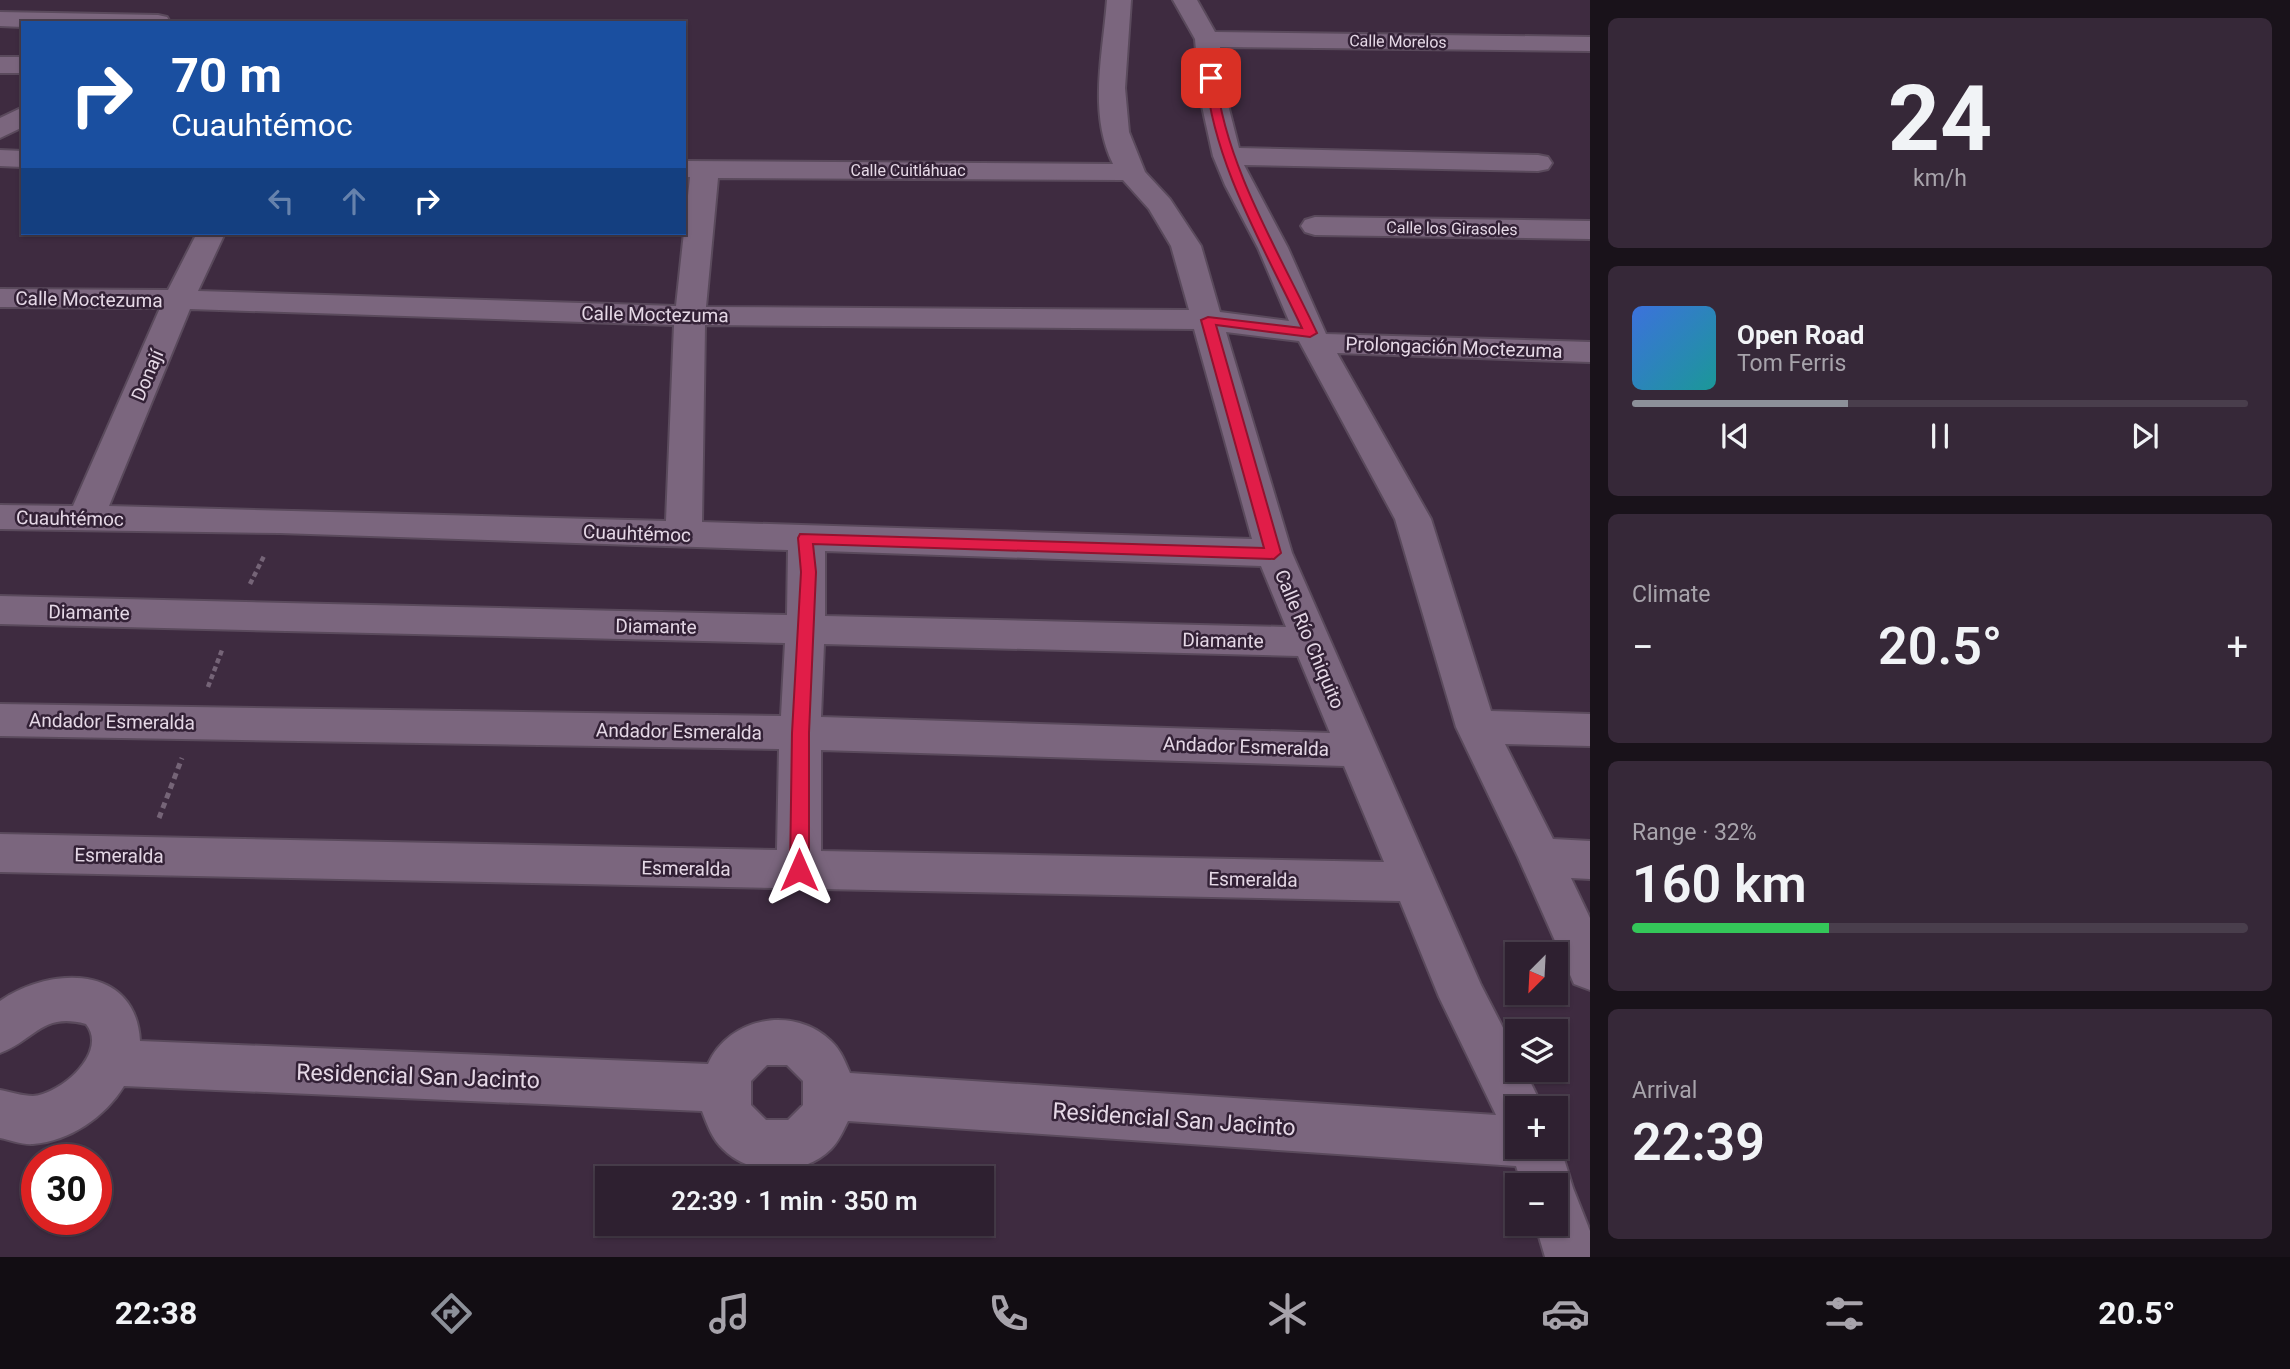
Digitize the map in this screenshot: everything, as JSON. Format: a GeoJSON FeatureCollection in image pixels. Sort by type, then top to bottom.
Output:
{"type":"FeatureCollection","features":[{"type":"Feature","properties":{"kind":"street","name":"Calle Río Chiquito"},"geometry":{"type":"LineString","coordinates":[[1119,0],[1118,41],[1110,104],[1117,136],[1131,172],[1159,205],[1186,246],[1274,553],[1463,996],[1512,1096]]}},
{"type":"Feature","properties":{"kind":"street"},"geometry":{"type":"LineString","coordinates":[[1185,0],[1207,39],[1213,97],[1227,156],[1314,338],[1413,519],[1476,727],[1541,857],[1590,969]]}},
{"type":"Feature","properties":{"kind":"street"},"geometry":{"type":"LineString","coordinates":[[0,19],[162,18]]}},
{"type":"Feature","properties":{"kind":"street","name":"Calle Morelos"},"geometry":{"type":"LineString","coordinates":[[1207,39],[1590,44]]}},
{"type":"Feature","properties":{"kind":"street"},"geometry":{"type":"LineString","coordinates":[[0,65],[21,65]]}},
{"type":"Feature","properties":{"kind":"street"},"geometry":{"type":"LineString","coordinates":[[0,130],[21,116]]}},
{"type":"Feature","properties":{"kind":"street"},"geometry":{"type":"LineString","coordinates":[[1227,156],[1538,163]]}},
{"type":"Feature","properties":{"kind":"street"},"geometry":{"type":"LineString","coordinates":[[0,158],[21,159]]}},
{"type":"Feature","properties":{"kind":"street","name":"Calle Cuitláhuac"},"geometry":{"type":"LineString","coordinates":[[694,169],[1131,172]]}},
{"type":"Feature","properties":{"kind":"street"},"geometry":{"type":"LineString","coordinates":[[684,534],[694,169]]}},
{"type":"Feature","properties":{"kind":"street","name":"Calle los Girasoles"},"geometry":{"type":"LineString","coordinates":[[1315,226],[1590,230]]}},
{"type":"Feature","properties":{"kind":"street","name":"Donají"},"geometry":{"type":"LineString","coordinates":[[86,518],[179,300],[210,235]]}},
{"type":"Feature","properties":{"kind":"street","name":"Calle Moctezuma"},"geometry":{"type":"LineString","coordinates":[[0,298],[179,300],[690,316],[1208,320],[1314,338]]}},
{"type":"Feature","properties":{"kind":"street","name":"Prolongación Moctezuma"},"geometry":{"type":"LineString","coordinates":[[1314,338],[1590,352]]}},
{"type":"Feature","properties":{"kind":"street","name":"Cuauhtémoc"},"geometry":{"type":"LineString","coordinates":[[0,517],[280,521],[1274,553]]}},
{"type":"Feature","properties":{"kind":"street"},"geometry":{"type":"LineString","coordinates":[[799,870],[800,733],[808,572],[805,538]]}},
{"type":"Feature","properties":{"kind":"street","name":"Diamante"},"geometry":{"type":"LineString","coordinates":[[0,610],[1312,642]]}},
{"type":"Feature","properties":{"kind":"street","name":"Andador Esmeralda"},"geometry":{"type":"LineString","coordinates":[[0,720],[800,733],[1358,750]]}},
{"type":"Feature","properties":{"kind":"street"},"geometry":{"type":"LineString","coordinates":[[1476,727],[1590,730]]}},
{"type":"Feature","properties":{"kind":"street","name":"Esmeralda"},"geometry":{"type":"LineString","coordinates":[[0,853],[1415,882]]}},
{"type":"Feature","properties":{"kind":"street"},"geometry":{"type":"LineString","coordinates":[[1541,857],[1590,860]]}},
{"type":"Feature","properties":{"kind":"street"},"geometry":{"type":"LineString","coordinates":[[0,1031],[29,1008],[48,1000],[67,997],[85,999],[100,1005],[111,1015],[118,1046],[113,1063],[88,1096],[70,1109],[29,1121],[11,1119],[0,1114]]}},
{"type":"Feature","properties":{"kind":"street"},"geometry":{"type":"LineString","coordinates":[[780,1042],[797,1045],[822,1065],[829,1080],[831,1096],[827,1112],[819,1126],[806,1137],[790,1144],[773,1145],[755,1141],[741,1132],[730,1120],[724,1105],[723,1088],[727,1073],[736,1059],[749,1049],[780,1042]]}},
{"type":"Feature","properties":{"kind":"street","name":"Residencial San Jacinto"},"geometry":{"type":"LineString","coordinates":[[113,1063],[723,1088]]}},
{"type":"Feature","properties":{"kind":"street","name":"Residencial San Jacinto"},"geometry":{"type":"LineString","coordinates":[[831,1096],[1505,1140]]}},
{"type":"Feature","properties":{"kind":"street"},"geometry":{"type":"LineString","coordinates":[[1565,1236],[1572,1257]]}},
{"type":"Feature","properties":{"kind":"path"},"geometry":{"type":"LineString","coordinates":[[144,856],[235,616],[280,521]]}},
{"type":"Feature","properties":{"kind":"route"},"geometry":{"type":"LineString","coordinates":[[799,870],[800,733],[808,572],[805,538],[1274,553],[1208,320],[1310,333],[1273,248],[1239,185],[1227,156],[1211,78]]}}]}
